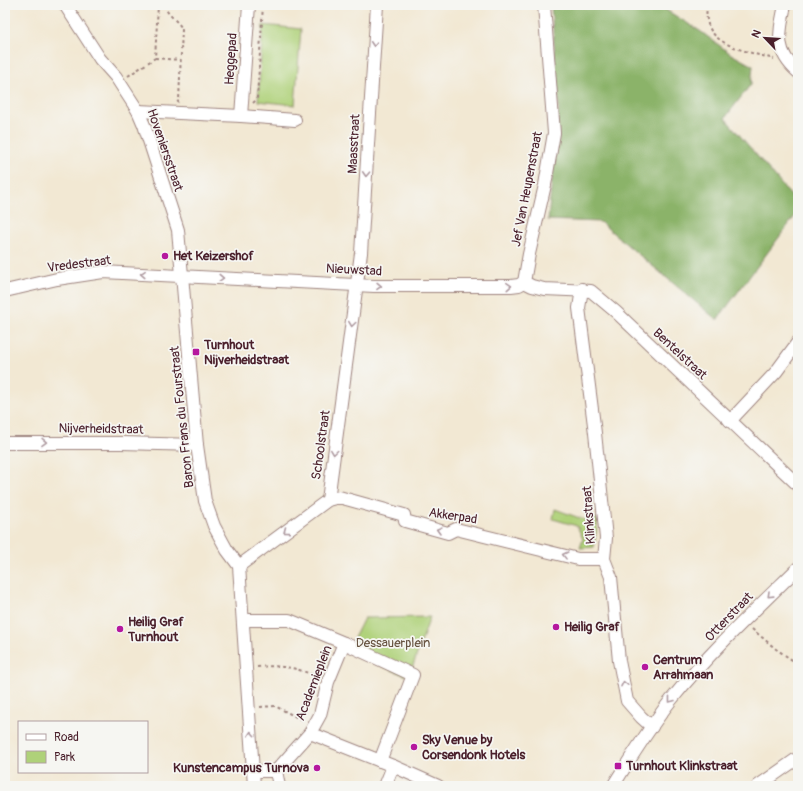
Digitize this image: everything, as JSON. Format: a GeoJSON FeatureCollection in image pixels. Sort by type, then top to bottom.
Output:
{"type":"FeatureCollection","features":[{"type":"Feature","properties":{"kind":"street","name":"Hoveniersstraat"},"geometry":{"type":"LineString","coordinates":[[65,5],[100,60],[119,82],[138,111],[144,125],[178,230],[182,276]]}},
{"type":"Feature","properties":{"kind":"street","name":"Heggepad"},"geometry":{"type":"LineString","coordinates":[[241,116],[249,5]]}},
{"type":"Feature","properties":{"kind":"street","name":"Maasstraat"},"geometry":{"type":"LineString","coordinates":[[358,285],[377,5]]}},
{"type":"Feature","properties":{"kind":"street","name":"Jef Van Heupenstraat"},"geometry":{"type":"LineString","coordinates":[[524,282],[545,185],[554,132],[544,5]]}},
{"type":"Feature","properties":{"kind":"street"},"geometry":{"type":"LineString","coordinates":[[785,5],[779,40],[782,53],[788,62],[798,72]]}},
{"type":"Feature","properties":{"kind":"street"},"geometry":{"type":"LineString","coordinates":[[138,111],[295,120]]}},
{"type":"Feature","properties":{"kind":"street","name":"Vredestraat"},"geometry":{"type":"LineString","coordinates":[[5,291],[57,279],[103,272],[182,276]]}},
{"type":"Feature","properties":{"kind":"street","name":"Nieuwstad"},"geometry":{"type":"LineString","coordinates":[[182,276],[358,285],[511,286],[519,285],[524,282]]}},
{"type":"Feature","properties":{"kind":"street","name":"Baron Frans du Fourstraat"},"geometry":{"type":"LineString","coordinates":[[182,276],[197,445],[205,501],[214,526],[227,550],[239,566]]}},
{"type":"Feature","properties":{"kind":"street","name":"Bentelstraat"},"geometry":{"type":"LineString","coordinates":[[524,282],[544,289],[582,289],[591,291],[616,312],[798,485]]}},
{"type":"Feature","properties":{"kind":"street","name":"Schoolstraat"},"geometry":{"type":"LineString","coordinates":[[328,500],[358,285]]}},
{"type":"Feature","properties":{"kind":"street","name":"Klinkstraat"},"geometry":{"type":"LineString","coordinates":[[582,289],[579,308],[595,433],[606,538],[604,559],[611,577],[619,661],[628,701],[641,717],[652,727]]}},
{"type":"Feature","properties":{"kind":"street"},"geometry":{"type":"LineString","coordinates":[[730,421],[776,372],[798,342]]}},
{"type":"Feature","properties":{"kind":"street","name":"Nijverheidstraat"},"geometry":{"type":"LineString","coordinates":[[5,443],[113,442],[197,445]]}},
{"type":"Feature","properties":{"kind":"street","name":"Akkerpad"},"geometry":{"type":"LineString","coordinates":[[328,500],[339,497],[404,515],[405,521],[448,532],[456,529],[578,559],[604,559]]}},
{"type":"Feature","properties":{"kind":"street"},"geometry":{"type":"LineString","coordinates":[[254,786],[239,566],[328,500]]}},
{"type":"Feature","properties":{"kind":"street","name":"Otterstraat"},"geometry":{"type":"LineString","coordinates":[[613,786],[670,701],[696,671],[744,621],[798,568]]}},
{"type":"Feature","properties":{"kind":"street"},"geometry":{"type":"LineString","coordinates":[[243,620],[289,620],[344,643],[413,675],[386,743],[385,786]]}},
{"type":"Feature","properties":{"kind":"street","name":"Academieplein"},"geometry":{"type":"LineString","coordinates":[[276,772],[312,730],[320,715],[328,682],[344,643]]}},
{"type":"Feature","properties":{"kind":"street","name":"Academieplein"},"geometry":{"type":"LineString","coordinates":[[312,730],[436,786]]}},
{"type":"Feature","properties":{"kind":"street"},"geometry":{"type":"LineString","coordinates":[[758,786],[798,758]]}},
{"type":"Feature","properties":{"kind":"street"},"geometry":{"type":"LineString","coordinates":[[254,772],[276,772],[279,786]]}},
{"type":"Feature","properties":{"kind":"path"},"geometry":{"type":"LineString","coordinates":[[155,58],[158,5]]}},
{"type":"Feature","properties":{"kind":"path"},"geometry":{"type":"LineString","coordinates":[[159,112],[179,101],[182,29],[179,23],[168,14],[165,5]]}},
{"type":"Feature","properties":{"kind":"path"},"geometry":{"type":"LineString","coordinates":[[241,116],[257,99],[263,5]]}},
{"type":"Feature","properties":{"kind":"path"},"geometry":{"type":"LineString","coordinates":[[707,5],[707,23],[712,33],[721,41],[743,50],[788,62]]}},
{"type":"Feature","properties":{"kind":"path"},"geometry":{"type":"LineString","coordinates":[[119,82],[155,58],[181,60]]}},
{"type":"Feature","properties":{"kind":"path"},"geometry":{"type":"LineString","coordinates":[[744,621],[763,639],[798,664]]}},
{"type":"Feature","properties":{"kind":"path"},"geometry":{"type":"LineString","coordinates":[[245,663],[278,665],[304,670],[328,682]]}},
{"type":"Feature","properties":{"kind":"path"},"geometry":{"type":"LineString","coordinates":[[249,707],[275,706],[312,730]]}},
{"type":"Feature","properties":{"kind":"green space"},"geometry":{"type":"Polygon","coordinates":[[[551,5],[658,5],[700,31],[731,54],[753,66],[751,84],[725,118],[798,204],[798,212],[717,320],[600,222],[548,220],[559,106],[551,5]]]}},
{"type":"Feature","properties":{"kind":"green space"},"geometry":{"type":"Polygon","coordinates":[[[263,25],[301,29],[295,105],[258,101],[263,25]]]}},
{"type":"Feature","properties":{"kind":"green space"},"geometry":{"type":"Polygon","coordinates":[[[555,509],[585,520],[598,518],[594,547],[580,548],[583,539],[577,526],[553,519],[555,509]]]}},
{"type":"Feature","properties":{"kind":"green space","name":"Dessauerplein"},"geometry":{"type":"Polygon","coordinates":[[[430,617],[409,677],[347,652],[364,618],[430,617]]]}},
{"type":"Feature","properties":{"kind":"place","name":"Het Keizershof"},"geometry":{"type":"Point","coordinates":[165,256]}},
{"type":"Feature","properties":{"kind":"place","name":"Turnhout Nijverheidstraat"},"geometry":{"type":"Point","coordinates":[196,352]}},
{"type":"Feature","properties":{"kind":"place","name":"Heilig Graf"},"geometry":{"type":"Point","coordinates":[556,627]}},
{"type":"Feature","properties":{"kind":"place","name":"Heilig Graf Turnhout"},"geometry":{"type":"Point","coordinates":[120,629]}},
{"type":"Feature","properties":{"kind":"place","name":"Centrum Arrahmaan"},"geometry":{"type":"Point","coordinates":[645,667]}},
{"type":"Feature","properties":{"kind":"place","name":"Sky Venue by Corsendonk Hotels"},"geometry":{"type":"Point","coordinates":[414,747]}},
{"type":"Feature","properties":{"kind":"place","name":"Turnhout Klinkstraat"},"geometry":{"type":"Point","coordinates":[618,766]}},
{"type":"Feature","properties":{"kind":"place","name":"Kunstencampus Turnova"},"geometry":{"type":"Point","coordinates":[317,768]}}]}
